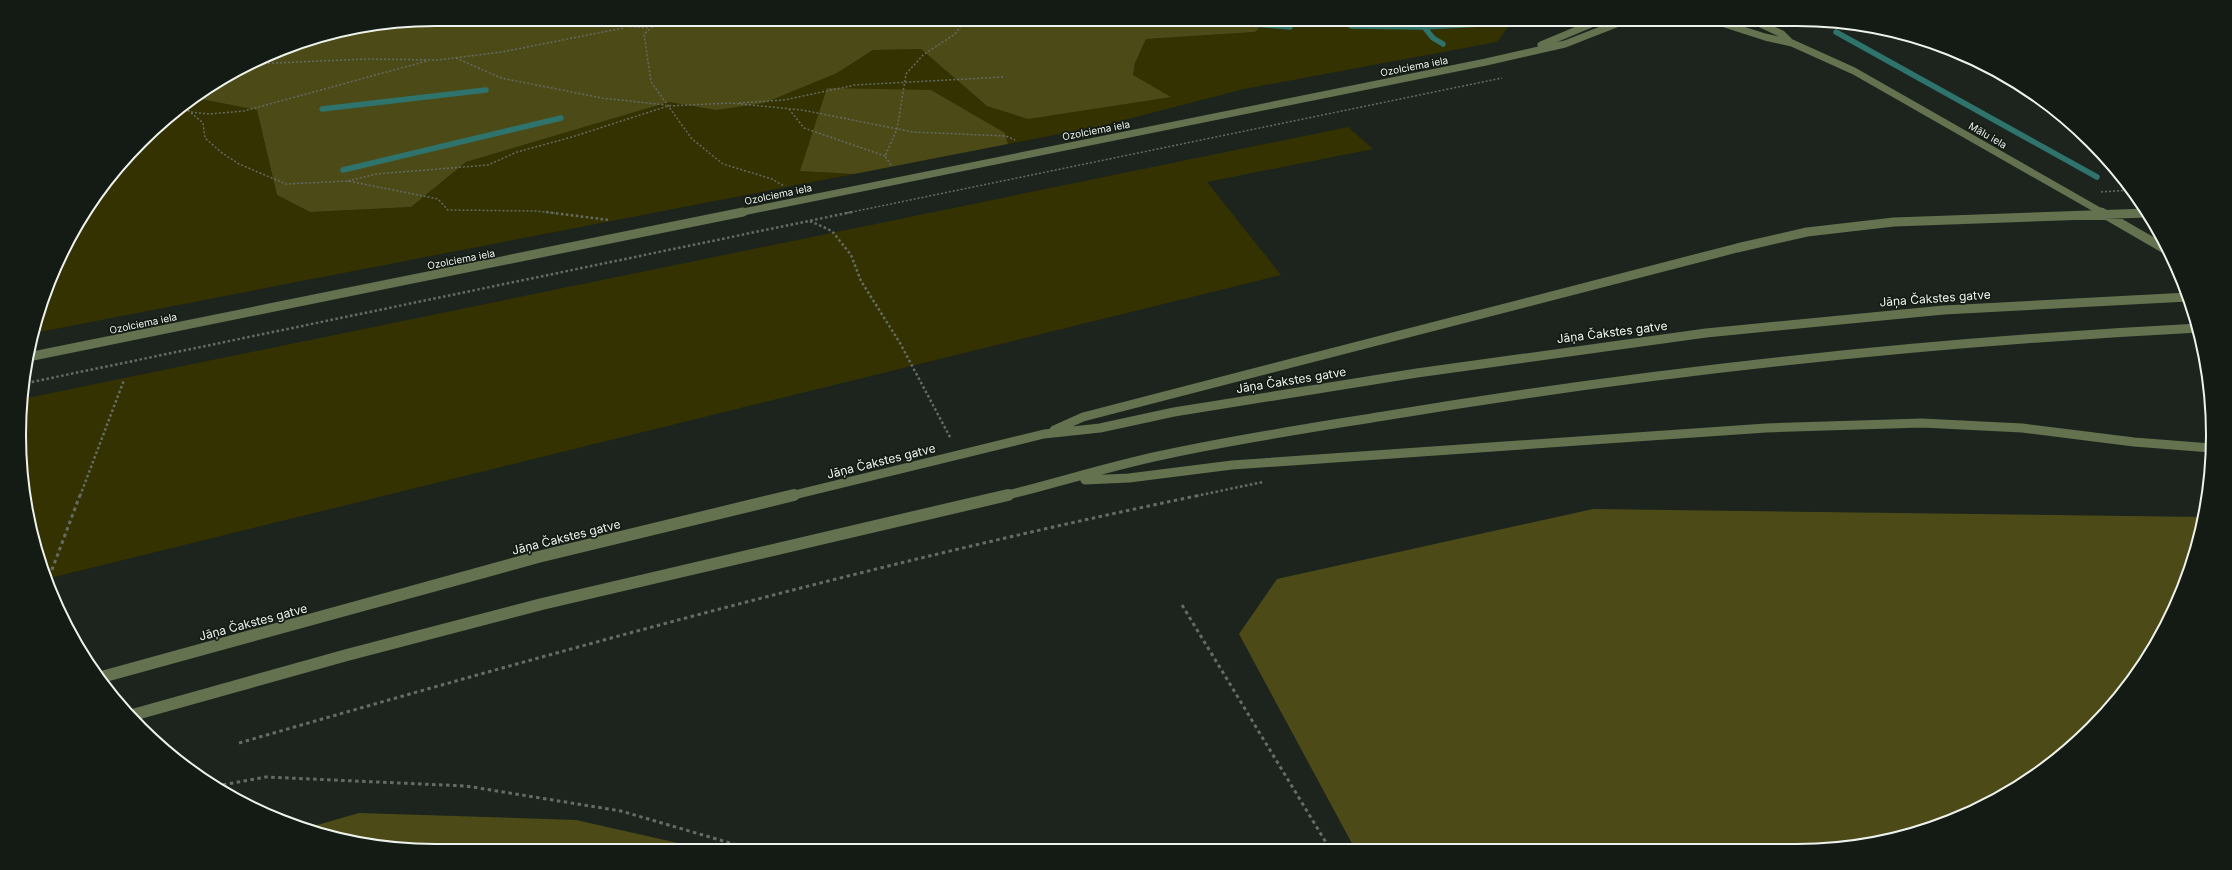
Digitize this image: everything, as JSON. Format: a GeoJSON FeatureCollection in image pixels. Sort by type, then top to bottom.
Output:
{"type":"FeatureCollection","features":[{"type":"Feature","properties":{"kind":"street","name":"Ozolciema iela"},"geometry":{"type":"LineString","coordinates":[[1533,51],[1543,44],[1587,26]]}},
{"type":"Feature","properties":{"kind":"street","name":"Ozolciema iela"},"geometry":{"type":"LineString","coordinates":[[34,356],[1533,51],[1565,44],[1611,26]]}},
{"type":"Feature","properties":{"kind":"street","name":"Mālu iela"},"geometry":{"type":"LineString","coordinates":[[1731,26],[1765,37],[1792,43],[1854,71],[1894,92],[2159,246]]}},
{"type":"Feature","properties":{"kind":"street","name":"Mālu iela"},"geometry":{"type":"LineString","coordinates":[[1765,26],[1782,34],[1792,43]]}},
{"type":"Feature","properties":{"kind":"street","name":"Jāņa Čakstes gatve"},"geometry":{"type":"LineString","coordinates":[[1044,434],[1083,418],[1737,248],[1807,232],[1894,222],[2140,213]]}},
{"type":"Feature","properties":{"kind":"street","name":"Jāņa Čakstes gatve"},"geometry":{"type":"LineString","coordinates":[[105,676],[538,557],[1044,434],[1100,428],[1174,412],[1417,373],[1699,334],[1944,310],[2068,302],[2182,297]]}},
{"type":"Feature","properties":{"kind":"street"},"geometry":{"type":"LineString","coordinates":[[136,714],[347,655],[542,604],[1063,482],[1161,455],[1230,442],[1497,396],[1661,374],[1826,355],[2081,334],[2192,328]]}},
{"type":"Feature","properties":{"kind":"street"},"geometry":{"type":"LineString","coordinates":[[1063,482],[1129,478],[1248,464],[1766,428],[1922,423],[2022,428],[2134,442],[2206,448]]}},
{"type":"Feature","properties":{"kind":"path"},"geometry":{"type":"LineString","coordinates":[[605,26],[650,28]]}},
{"type":"Feature","properties":{"kind":"path"},"geometry":{"type":"LineString","coordinates":[[653,26],[644,34],[651,82],[692,139],[723,164],[772,179],[788,188]]}},
{"type":"Feature","properties":{"kind":"path"},"geometry":{"type":"LineString","coordinates":[[885,156],[897,129],[906,74],[923,54],[955,34],[961,26]]}},
{"type":"Feature","properties":{"kind":"path"},"geometry":{"type":"LineString","coordinates":[[264,63],[366,59],[431,60],[455,58],[502,52],[623,28]]}},
{"type":"Feature","properties":{"kind":"path"},"geometry":{"type":"LineString","coordinates":[[455,58],[500,78],[602,98],[668,106],[784,100],[856,85],[905,81],[1004,77]]}},
{"type":"Feature","properties":{"kind":"path"},"geometry":{"type":"LineString","coordinates":[[187,110],[209,114],[244,111],[431,60]]}},
{"type":"Feature","properties":{"kind":"path"},"geometry":{"type":"LineString","coordinates":[[29,383],[1502,78]]}},
{"type":"Feature","properties":{"kind":"path"},"geometry":{"type":"LineString","coordinates":[[730,103],[789,109],[913,132],[1006,136]]}},
{"type":"Feature","properties":{"kind":"path"},"geometry":{"type":"LineString","coordinates":[[190,111],[203,122],[206,138],[222,153],[271,179],[286,184],[348,181],[376,174],[488,165],[517,152],[572,138],[668,106]]}},
{"type":"Feature","properties":{"kind":"path"},"geometry":{"type":"LineString","coordinates":[[789,109],[804,128],[885,156],[892,168]]}},
{"type":"Feature","properties":{"kind":"path"},"geometry":{"type":"LineString","coordinates":[[348,181],[438,199],[448,210],[536,211],[611,220]]}},
{"type":"Feature","properties":{"kind":"path"},"geometry":{"type":"LineString","coordinates":[[2101,192],[2124,190]]}},
{"type":"Feature","properties":{"kind":"path"},"geometry":{"type":"LineString","coordinates":[[810,221],[832,231],[851,255],[861,281],[900,343],[960,455]]}},
{"type":"Feature","properties":{"kind":"path"},"geometry":{"type":"LineString","coordinates":[[50,573],[124,380]]}},
{"type":"Feature","properties":{"kind":"path"},"geometry":{"type":"LineString","coordinates":[[239,743],[557,651],[816,584],[1002,538],[1170,500],[1271,481]]}},
{"type":"Feature","properties":{"kind":"path"},"geometry":{"type":"LineString","coordinates":[[1182,604],[1327,844]]}},
{"type":"Feature","properties":{"kind":"path"},"geometry":{"type":"LineString","coordinates":[[223,785],[266,777],[466,786],[621,811],[734,844]]}},
{"type":"Feature","properties":{"kind":"shaded area"},"geometry":{"type":"Polygon","coordinates":[[[435,26],[1261,26],[1255,32],[1146,39],[1135,63],[1133,75],[1171,97],[1028,119],[987,106],[921,49],[873,50],[837,73],[764,103],[716,110],[669,102],[466,162],[411,207],[310,212],[277,195],[257,110],[202,99],[230,81],[278,57],[329,40],[382,29],[435,26]]]}},
{"type":"Feature","properties":{"kind":"shaded area"},"geometry":{"type":"Polygon","coordinates":[[[1261,26],[1508,27],[1497,42],[1244,89],[1105,125],[1008,144],[1005,133],[801,171],[854,174],[39,332],[57,278],[81,230],[95,208],[127,165],[165,127],[202,99],[257,110],[277,195],[310,212],[411,207],[466,162],[669,102],[716,110],[837,73],[873,50],[921,49],[987,106],[1170,97],[1133,75],[1135,63],[1146,39],[1255,32],[1261,26]]]}},
{"type":"Feature","properties":{"kind":"shaded area"},"geometry":{"type":"Polygon","coordinates":[[[827,88],[931,90],[1005,133],[1008,144],[854,174],[800,171],[827,88]]]}},
{"type":"Feature","properties":{"kind":"shaded area"},"geometry":{"type":"Polygon","coordinates":[[[1348,127],[1373,149],[1207,182],[1281,275],[52,578],[40,541],[29,488],[26,435],[28,398],[1348,127]]]}},
{"type":"Feature","properties":{"kind":"shaded area"},"geometry":{"type":"Polygon","coordinates":[[[1593,509],[2198,517],[2192,541],[2175,592],[2151,640],[2137,662],[2105,705],[2067,743],[2024,775],[2002,789],[1954,813],[1903,830],[1877,836],[1850,841],[1824,843],[1352,844],[1239,634],[1277,579],[1593,509]]]}},
{"type":"Feature","properties":{"kind":"shaded area"},"geometry":{"type":"Polygon","coordinates":[[[359,813],[576,820],[682,844],[408,843],[382,841],[355,836],[315,826],[359,813]]]}},
{"type":"Feature","properties":{"kind":"waterway"},"geometry":{"type":"LineString","coordinates":[[1278,26],[1290,27]]}},
{"type":"Feature","properties":{"kind":"waterway"},"geometry":{"type":"LineString","coordinates":[[1351,26],[1424,27]]}},
{"type":"Feature","properties":{"kind":"waterway"},"geometry":{"type":"LineString","coordinates":[[1424,27],[1443,26]]}},
{"type":"Feature","properties":{"kind":"waterway"},"geometry":{"type":"LineString","coordinates":[[1424,27],[1433,38],[1443,44]]}},
{"type":"Feature","properties":{"kind":"waterway"},"geometry":{"type":"LineString","coordinates":[[1836,32],[2097,177]]}},
{"type":"Feature","properties":{"kind":"waterway"},"geometry":{"type":"LineString","coordinates":[[322,109],[486,90]]}},
{"type":"Feature","properties":{"kind":"waterway"},"geometry":{"type":"LineString","coordinates":[[343,170],[561,118]]}}]}
